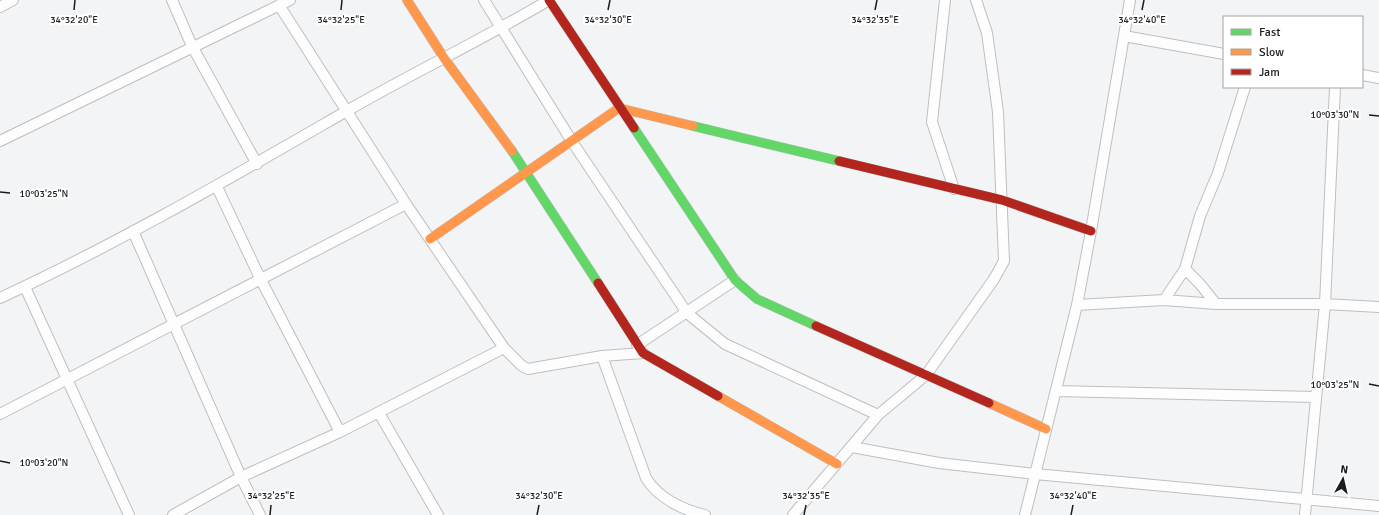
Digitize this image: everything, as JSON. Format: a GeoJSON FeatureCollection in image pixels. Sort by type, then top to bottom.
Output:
{"type":"FeatureCollection","features":[{"type":"Feature","properties":{"kind":"street"},"geometry":{"type":"LineString","coordinates":[[0,7],[13,0]]}},
{"type":"Feature","properties":{"kind":"street"},"geometry":{"type":"LineString","coordinates":[[172,0],[192,46],[257,164]]}},
{"type":"Feature","properties":{"kind":"street"},"geometry":{"type":"LineString","coordinates":[[0,141],[192,46],[290,0]]}},
{"type":"Feature","properties":{"kind":"street"},"geometry":{"type":"LineString","coordinates":[[407,0],[444,58],[526,171],[640,349],[837,464]]}},
{"type":"Feature","properties":{"kind":"street"},"geometry":{"type":"LineString","coordinates":[[484,0],[571,140],[687,313],[724,344],[878,415]]}},
{"type":"Feature","properties":{"kind":"street"},"geometry":{"type":"LineString","coordinates":[[0,298],[25,287],[133,232],[217,187],[346,112],[502,28],[549,0],[734,280],[757,299],[1046,429]]}},
{"type":"Feature","properties":{"kind":"street"},"geometry":{"type":"LineString","coordinates":[[945,0],[932,122],[954,189]]}},
{"type":"Feature","properties":{"kind":"street"},"geometry":{"type":"LineString","coordinates":[[793,515],[878,415],[926,375],[994,280],[1004,261],[998,112],[988,33],[976,0]]}},
{"type":"Feature","properties":{"kind":"street"},"geometry":{"type":"LineString","coordinates":[[1025,515],[1077,304],[1091,232],[1130,0]]}},
{"type":"Feature","properties":{"kind":"street"},"geometry":{"type":"LineString","coordinates":[[279,5],[406,204],[504,348],[522,366],[528,369],[640,349],[687,313],[734,280]]}},
{"type":"Feature","properties":{"kind":"street"},"geometry":{"type":"LineString","coordinates":[[1124,36],[1223,54]]}},
{"type":"Feature","properties":{"kind":"street"},"geometry":{"type":"LineString","coordinates":[[1363,75],[1379,78]]}},
{"type":"Feature","properties":{"kind":"street"},"geometry":{"type":"LineString","coordinates":[[1164,300],[1185,269],[1200,216],[1218,173],[1245,88]]}},
{"type":"Feature","properties":{"kind":"street"},"geometry":{"type":"LineString","coordinates":[[1305,515],[1325,304],[1335,88]]}},
{"type":"Feature","properties":{"kind":"street"},"geometry":{"type":"LineString","coordinates":[[430,239],[526,171],[619,108],[1002,200],[1091,232]]}},
{"type":"Feature","properties":{"kind":"street"},"geometry":{"type":"LineString","coordinates":[[217,187],[260,278],[340,432]]}},
{"type":"Feature","properties":{"kind":"street"},"geometry":{"type":"LineString","coordinates":[[0,414],[175,324],[260,278],[406,204]]}},
{"type":"Feature","properties":{"kind":"street"},"geometry":{"type":"LineString","coordinates":[[133,232],[175,324],[241,477],[260,515]]}},
{"type":"Feature","properties":{"kind":"street"},"geometry":{"type":"LineString","coordinates":[[1185,269],[1200,284],[1216,304]]}},
{"type":"Feature","properties":{"kind":"street"},"geometry":{"type":"LineString","coordinates":[[25,287],[69,379],[129,515]]}},
{"type":"Feature","properties":{"kind":"street"},"geometry":{"type":"LineString","coordinates":[[1077,304],[1164,300],[1216,304],[1325,304],[1379,307]]}},
{"type":"Feature","properties":{"kind":"street"},"geometry":{"type":"LineString","coordinates":[[173,515],[241,477],[379,413],[504,348]]}},
{"type":"Feature","properties":{"kind":"street"},"geometry":{"type":"LineString","coordinates":[[602,356],[646,478],[650,485],[670,501],[692,512],[705,515]]}},
{"type":"Feature","properties":{"kind":"street"},"geometry":{"type":"LineString","coordinates":[[1056,390],[1316,397]]}},
{"type":"Feature","properties":{"kind":"street"},"geometry":{"type":"LineString","coordinates":[[379,413],[438,515]]}},
{"type":"Feature","properties":{"kind":"street"},"geometry":{"type":"LineString","coordinates":[[852,447],[939,463],[1035,474],[1379,506]]}},
{"type":"Feature","properties":{"kind":"traffic: fast"},"geometry":{"type":"LineString","coordinates":[[693,126],[839,161]]}},
{"type":"Feature","properties":{"kind":"traffic: fast"},"geometry":{"type":"LineString","coordinates":[[634,128],[735,280],[757,299],[816,326]]}},
{"type":"Feature","properties":{"kind":"traffic: fast"},"geometry":{"type":"LineString","coordinates":[[512,151],[598,283]]}},
{"type":"Feature","properties":{"kind":"traffic: slow"},"geometry":{"type":"LineString","coordinates":[[407,0],[444,58],[512,151]]}},
{"type":"Feature","properties":{"kind":"traffic: slow"},"geometry":{"type":"LineString","coordinates":[[430,239],[619,108],[693,126]]}},
{"type":"Feature","properties":{"kind":"traffic: slow"},"geometry":{"type":"LineString","coordinates":[[718,396],[837,464]]}},
{"type":"Feature","properties":{"kind":"traffic: slow"},"geometry":{"type":"LineString","coordinates":[[989,403],[1046,429]]}},
{"type":"Feature","properties":{"kind":"traffic: jam"},"geometry":{"type":"LineString","coordinates":[[549,0],[634,128]]}},
{"type":"Feature","properties":{"kind":"traffic: jam"},"geometry":{"type":"LineString","coordinates":[[839,161],[1002,200],[1091,231]]}},
{"type":"Feature","properties":{"kind":"traffic: jam"},"geometry":{"type":"LineString","coordinates":[[598,283],[643,353],[718,396]]}},
{"type":"Feature","properties":{"kind":"traffic: jam"},"geometry":{"type":"LineString","coordinates":[[816,326],[989,403]]}}]}
